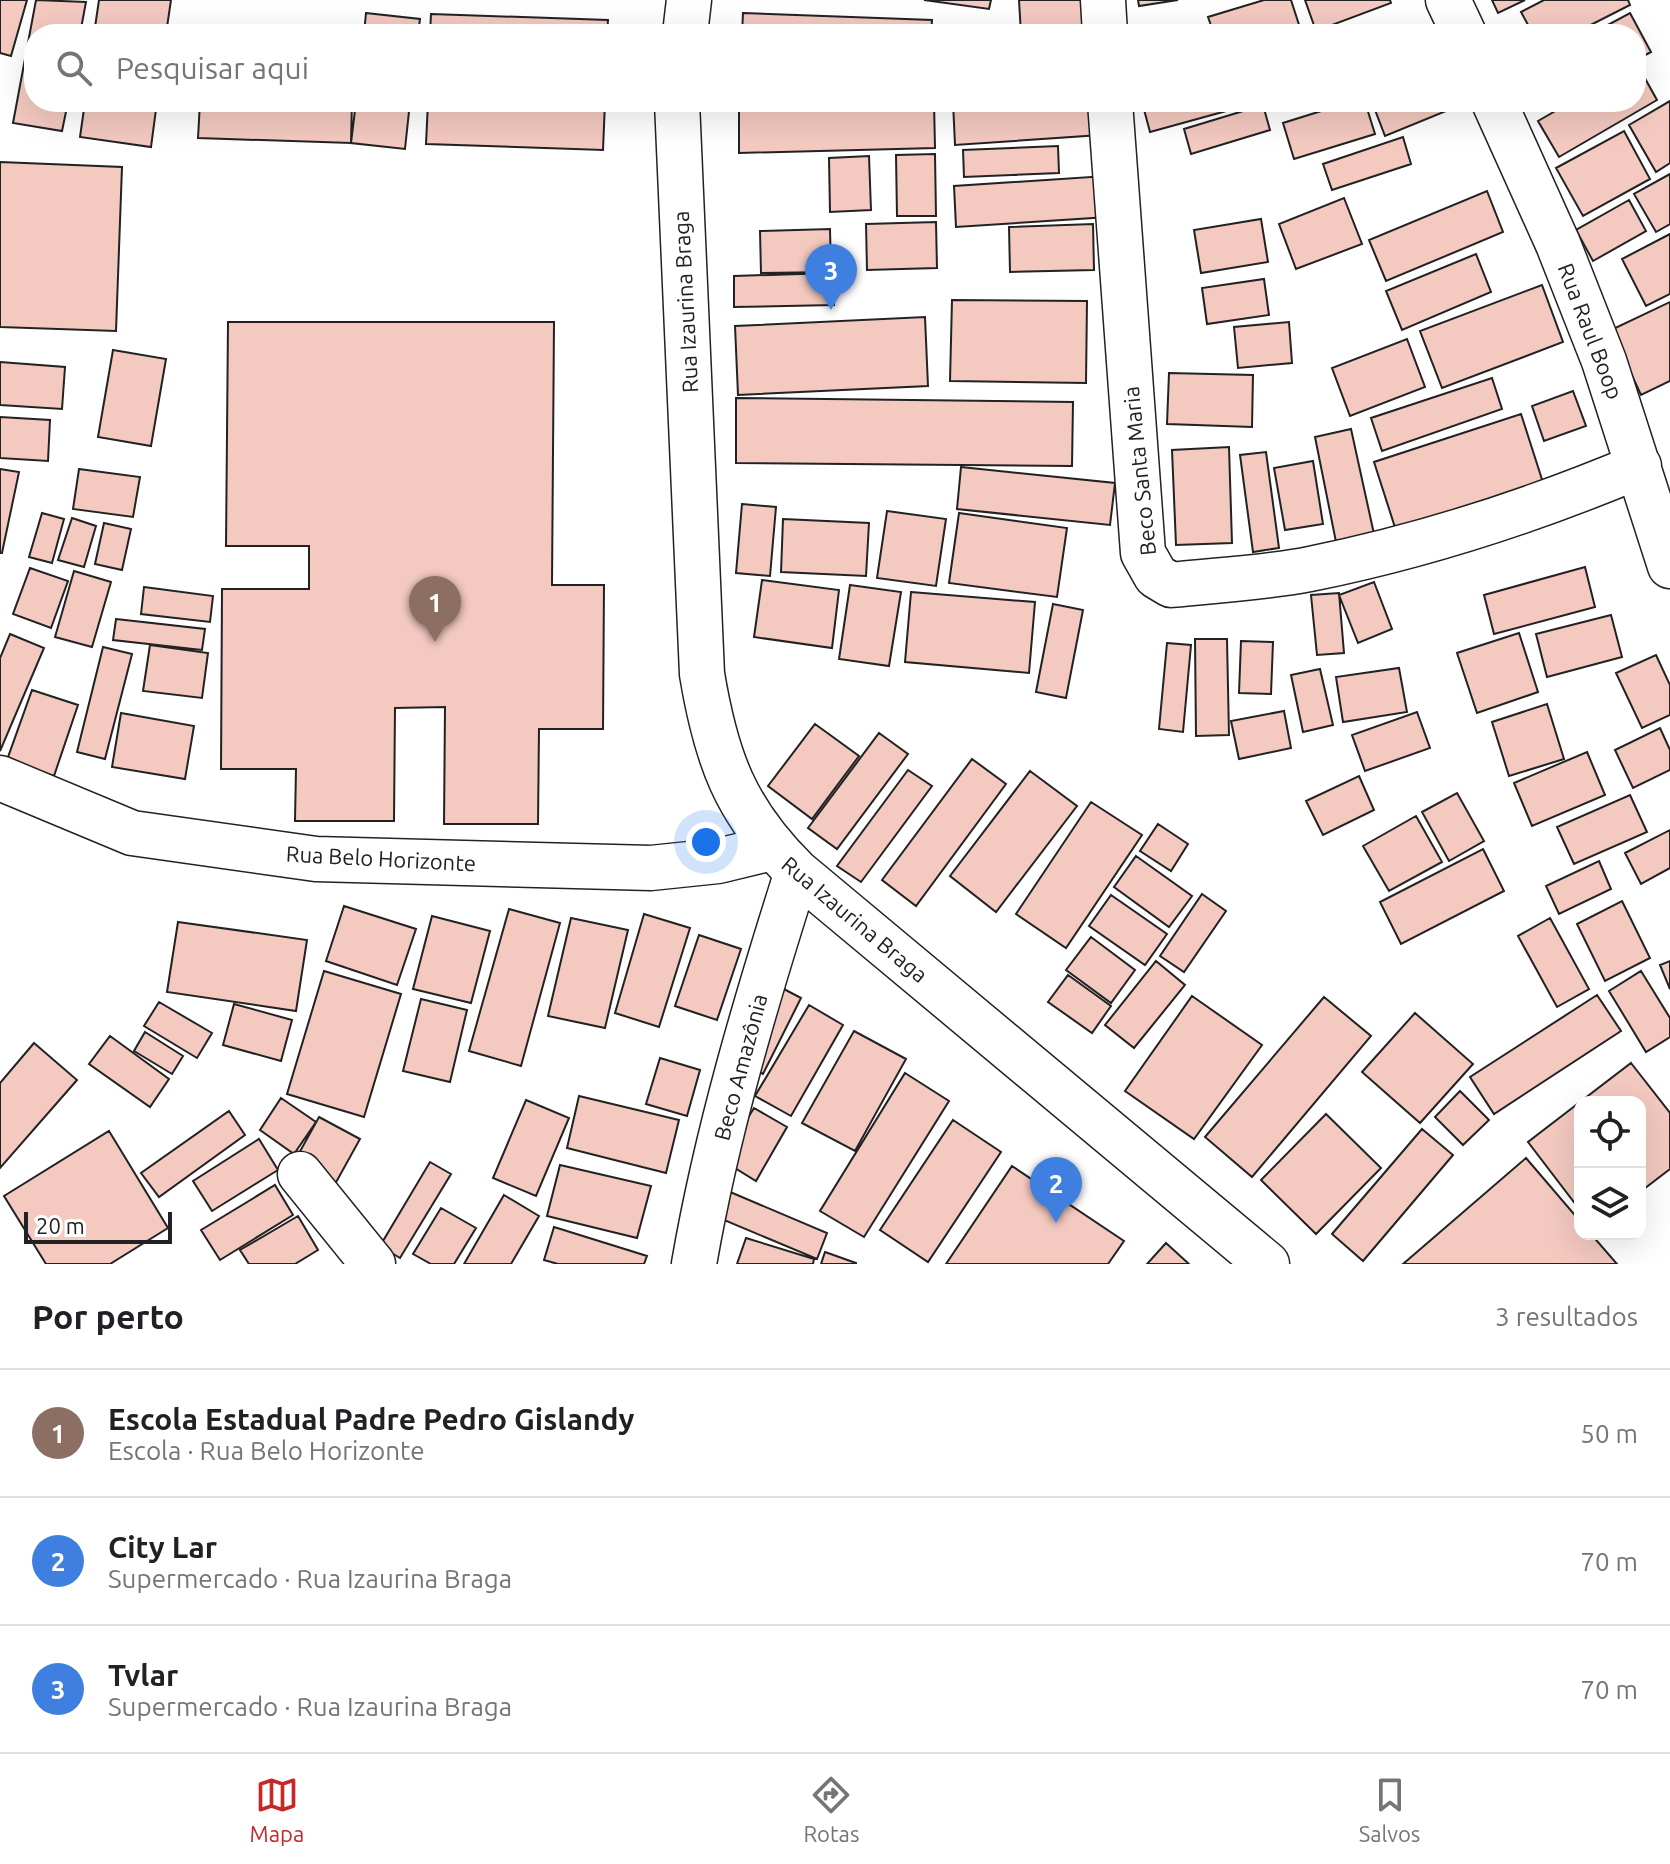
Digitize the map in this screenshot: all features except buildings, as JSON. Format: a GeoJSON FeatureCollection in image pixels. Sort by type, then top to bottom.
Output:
{"type":"FeatureCollection","features":[{"type":"Feature","properties":{"kind":"street"},"geometry":{"type":"LineString","coordinates":[[686,24],[689,0]]}},
{"type":"Feature","properties":{"kind":"street"},"geometry":{"type":"LineString","coordinates":[[1103,0],[1104,24]]}},
{"type":"Feature","properties":{"kind":"street"},"geometry":{"type":"LineString","coordinates":[[1448,0],[1459,24]]}},
{"type":"Feature","properties":{"kind":"street","name":"Rua Izaurina Braga"},"geometry":{"type":"LineString","coordinates":[[677,112],[702,674],[713,738],[736,795],[785,860],[1267,1264]]}},
{"type":"Feature","properties":{"kind":"street","name":"Beco Santa Maria"},"geometry":{"type":"LineString","coordinates":[[1111,112],[1143,553],[1156,576],[1171,585],[1307,570],[1470,531],[1549,504],[1639,466]]}},
{"type":"Feature","properties":{"kind":"street","name":"Rua Raul Boop"},"geometry":{"type":"LineString","coordinates":[[1499,112],[1558,244],[1604,361],[1670,566]]}},
{"type":"Feature","properties":{"kind":"street","name":"Rua Belo Horizonte"},"geometry":{"type":"LineString","coordinates":[[0,778],[132,833],[316,859],[651,868],[718,861],[785,860]]}},
{"type":"Feature","properties":{"kind":"street","name":"Beco Amazônia"},"geometry":{"type":"LineString","coordinates":[[694,1264],[703,1212],[752,1014],[785,860]]}},
{"type":"Feature","properties":{"kind":"street"},"geometry":{"type":"LineString","coordinates":[[300,1174],[373,1264]]}},
{"type":"Feature","properties":{"kind":"place","name":"Tvlar"},"geometry":{"type":"Point","coordinates":[831,310]}},
{"type":"Feature","properties":{"kind":"place","name":"Escola Estadual Padre Pedro Gislandy"},"geometry":{"type":"Point","coordinates":[435,642]}},
{"type":"Feature","properties":{"kind":"place","name":"City Lar"},"geometry":{"type":"Point","coordinates":[1056,1223]}}]}
